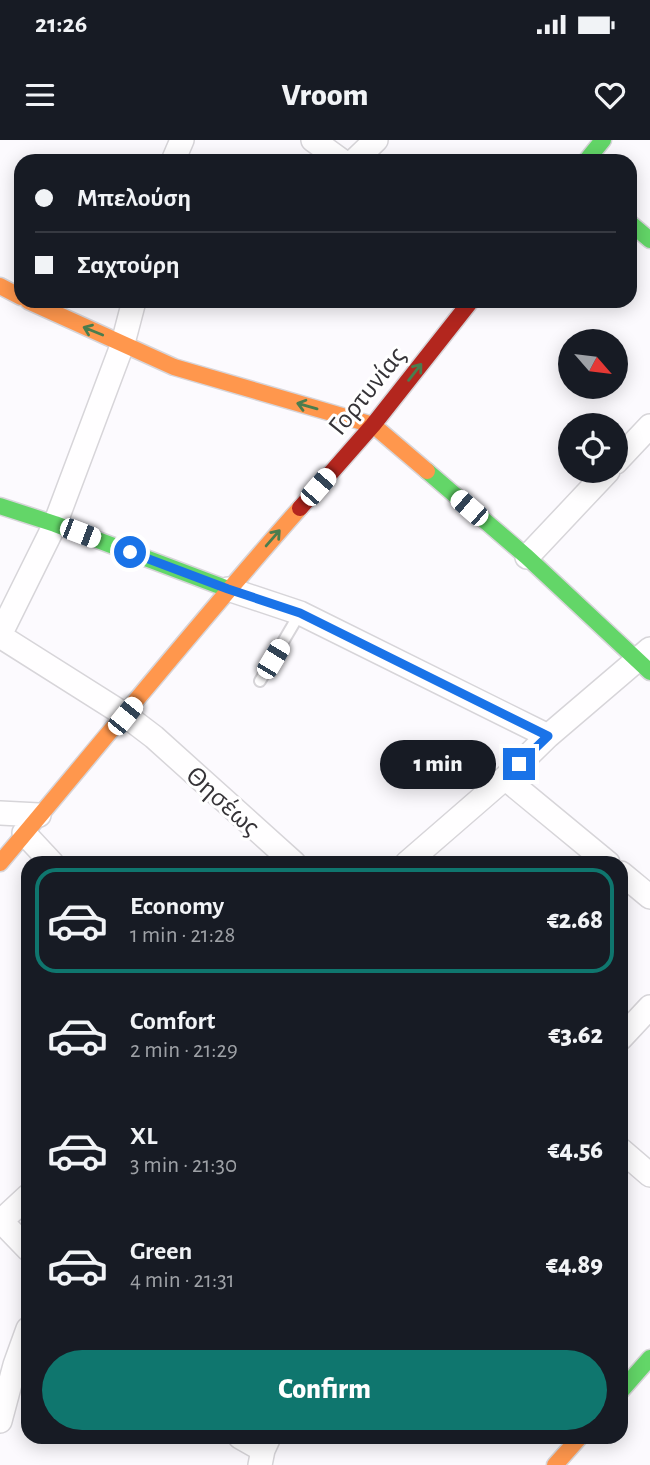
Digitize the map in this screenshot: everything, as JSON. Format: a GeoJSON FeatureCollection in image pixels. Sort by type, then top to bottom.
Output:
{"type":"FeatureCollection","features":[{"type":"Feature","properties":{"kind":"street"},"geometry":{"type":"LineString","coordinates":[[313,140],[332,154]]}},
{"type":"Feature","properties":{"kind":"street"},"geometry":{"type":"LineString","coordinates":[[361,154],[376,140]]}},
{"type":"Feature","properties":{"kind":"street"},"geometry":{"type":"LineString","coordinates":[[592,154],[603,140]]}},
{"type":"Feature","properties":{"kind":"street"},"geometry":{"type":"LineString","coordinates":[[44,308],[174,367],[373,425],[646,660],[548,736],[505,778],[415,856]]}},
{"type":"Feature","properties":{"kind":"street"},"geometry":{"type":"LineString","coordinates":[[0,635],[55,524],[123,343],[132,308]]}},
{"type":"Feature","properties":{"kind":"street","name":"Γορτυνίας"},"geometry":{"type":"LineString","coordinates":[[0,863],[228,589],[373,425],[465,308]]}},
{"type":"Feature","properties":{"kind":"street"},"geometry":{"type":"LineString","coordinates":[[628,453],[646,437]]}},
{"type":"Feature","properties":{"kind":"street"},"geometry":{"type":"LineString","coordinates":[[527,558],[597,483]]}},
{"type":"Feature","properties":{"kind":"street"},"geometry":{"type":"LineString","coordinates":[[0,506],[300,613],[548,736]]}},
{"type":"Feature","properties":{"kind":"street","name":"Θησέως"},"geometry":{"type":"LineString","coordinates":[[0,635],[154,737],[286,856]]}},
{"type":"Feature","properties":{"kind":"street"},"geometry":{"type":"LineString","coordinates":[[505,778],[600,856]]}},
{"type":"Feature","properties":{"kind":"street"},"geometry":{"type":"LineString","coordinates":[[0,813],[39,815]]}},
{"type":"Feature","properties":{"kind":"street"},"geometry":{"type":"LineString","coordinates":[[24,833],[45,856]]}},
{"type":"Feature","properties":{"kind":"street"},"geometry":{"type":"LineString","coordinates":[[628,879],[650,897]]}},
{"type":"Feature","properties":{"kind":"street"},"geometry":{"type":"LineString","coordinates":[[628,1031],[650,1007]]}},
{"type":"Feature","properties":{"kind":"street"},"geometry":{"type":"LineString","coordinates":[[628,1156],[650,1175]]}},
{"type":"Feature","properties":{"kind":"street"},"geometry":{"type":"LineString","coordinates":[[21,1202],[1,1221],[21,1242]]}},
{"type":"Feature","properties":{"kind":"street"},"geometry":{"type":"LineString","coordinates":[[0,1421],[21,1348]]}},
{"type":"Feature","properties":{"kind":"street"},"geometry":{"type":"LineString","coordinates":[[628,1383],[650,1358]]}},
{"type":"Feature","properties":{"kind":"street"},"geometry":{"type":"LineString","coordinates":[[555,1465],[574,1444]]}},
{"type":"Feature","properties":{"kind":"lane"},"geometry":{"type":"LineString","coordinates":[[260,681],[300,613]]}},
{"type":"Feature","properties":{"kind":"traffic: fast"},"geometry":{"type":"LineString","coordinates":[[592,154],[603,140]]}},
{"type":"Feature","properties":{"kind":"traffic: fast"},"geometry":{"type":"LineString","coordinates":[[637,229],[650,240]]}},
{"type":"Feature","properties":{"kind":"traffic: fast"},"geometry":{"type":"LineString","coordinates":[[427,471],[527,557],[650,672]]}},
{"type":"Feature","properties":{"kind":"traffic: fast"},"geometry":{"type":"LineString","coordinates":[[0,506],[228,589]]}},
{"type":"Feature","properties":{"kind":"traffic: fast"},"geometry":{"type":"LineString","coordinates":[[628,1383],[650,1358]]}},
{"type":"Feature","properties":{"kind":"traffic: slow"},"geometry":{"type":"LineString","coordinates":[[0,286],[14,293]]}},
{"type":"Feature","properties":{"kind":"traffic: slow"},"geometry":{"type":"LineString","coordinates":[[43,308],[174,367],[373,425],[427,471]]}},
{"type":"Feature","properties":{"kind":"traffic: slow"},"geometry":{"type":"LineString","coordinates":[[0,863],[300,508]]}},
{"type":"Feature","properties":{"kind":"traffic: slow"},"geometry":{"type":"LineString","coordinates":[[555,1465],[574,1444]]}},
{"type":"Feature","properties":{"kind":"traffic: jam"},"geometry":{"type":"LineString","coordinates":[[300,508],[373,425],[465,308]]}},
{"type":"Feature","properties":{"kind":"route"},"geometry":{"type":"LineString","coordinates":[[130,552],[300,613],[548,736],[519,764]]}}]}
